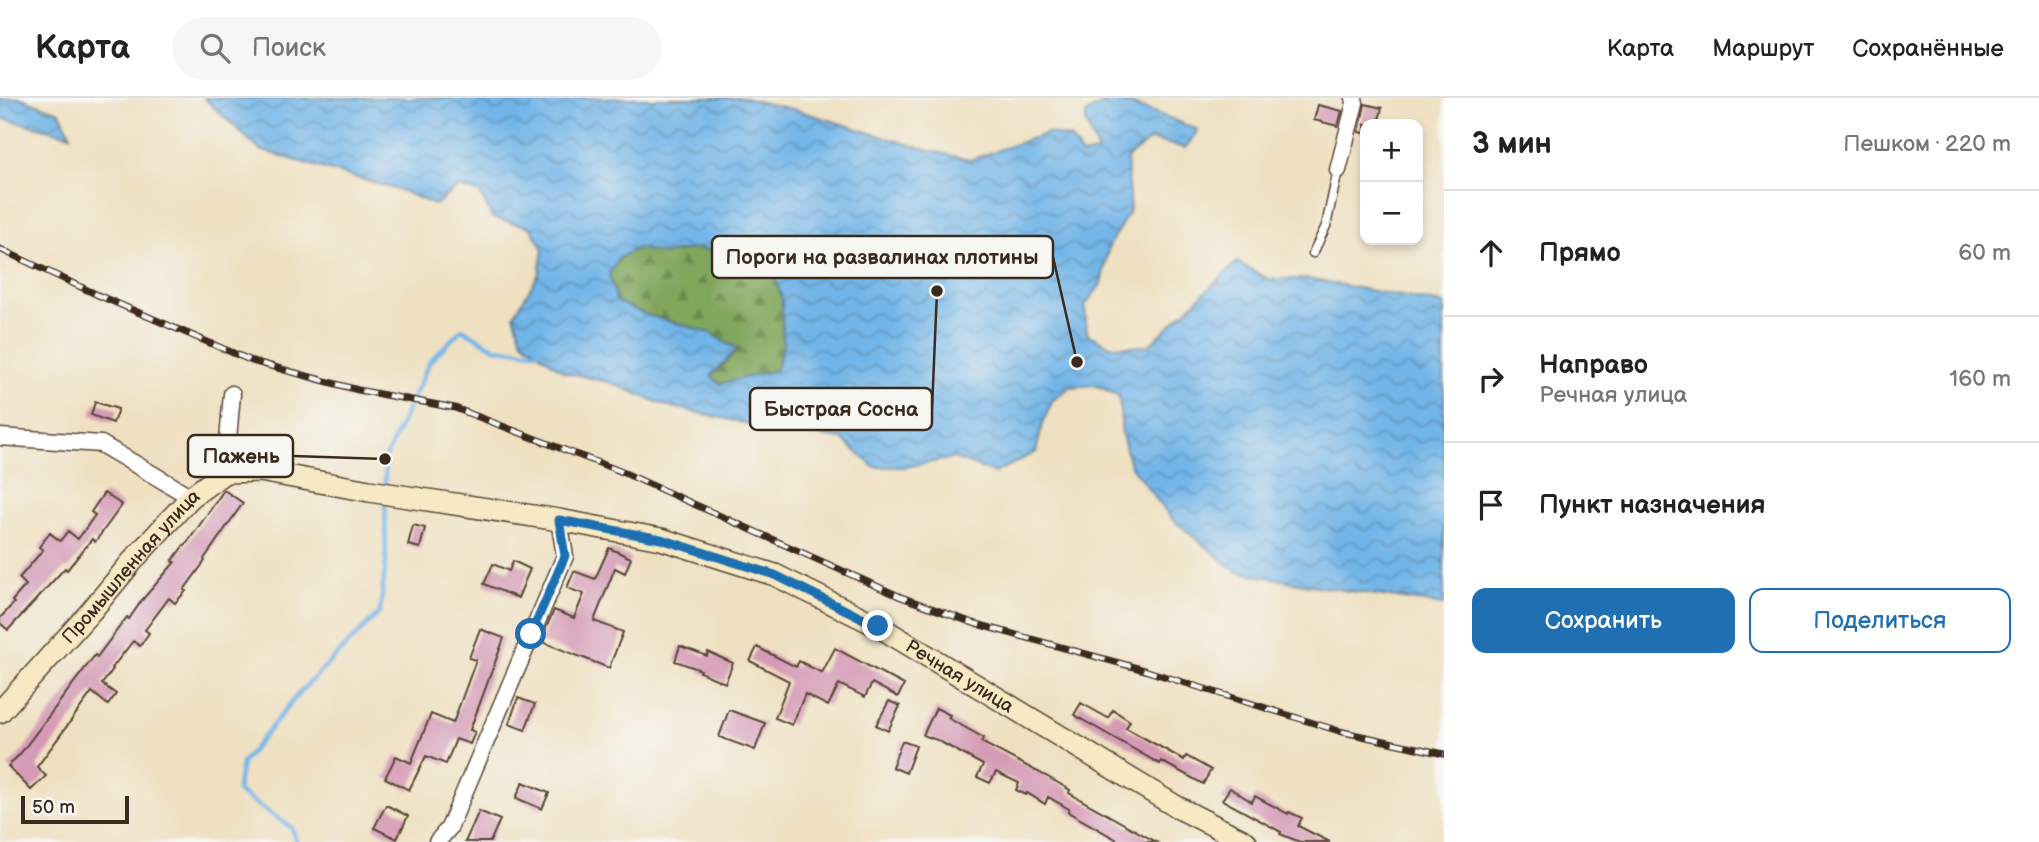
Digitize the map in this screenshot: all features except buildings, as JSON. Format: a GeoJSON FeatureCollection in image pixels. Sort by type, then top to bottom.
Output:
{"type":"FeatureCollection","features":[{"type":"Feature","properties":{"kind":"street"},"geometry":{"type":"LineString","coordinates":[[1338,170],[1354,98]]}},
{"type":"Feature","properties":{"kind":"street"},"geometry":{"type":"LineString","coordinates":[[225,472],[232,394]]}},
{"type":"Feature","properties":{"kind":"street"},"geometry":{"type":"LineString","coordinates":[[0,437],[101,444],[191,497]]}},
{"type":"Feature","properties":{"kind":"street","name":"Речная улица"},"geometry":{"type":"LineString","coordinates":[[225,472],[260,471],[661,539],[775,575],[878,626],[1177,807],[1247,842]]}},
{"type":"Feature","properties":{"kind":"street","name":"Промышленная улица"},"geometry":{"type":"LineString","coordinates":[[0,712],[191,497],[225,472]]}},
{"type":"Feature","properties":{"kind":"street"},"geometry":{"type":"LineString","coordinates":[[437,842],[449,828],[565,556],[559,520]]}},
{"type":"Feature","properties":{"kind":"lane"},"geometry":{"type":"LineString","coordinates":[[1313,253],[1326,226],[1338,170]]}},
{"type":"Feature","properties":{"kind":"green space"},"geometry":{"type":"Polygon","coordinates":[[[637,248],[664,254],[697,248],[771,265],[782,298],[783,347],[776,370],[720,384],[711,376],[738,348],[711,333],[647,315],[617,302],[608,274],[619,258],[637,248]]]}},
{"type":"Feature","properties":{"kind":"water"},"geometry":{"type":"Polygon","coordinates":[[[0,98],[21,98],[60,112],[71,135],[0,118],[0,98]]]}},
{"type":"Feature","properties":{"kind":"water"},"geometry":{"type":"Polygon","coordinates":[[[204,98],[745,98],[970,160],[1047,133],[1070,138],[1082,155],[1098,152],[1086,123],[1086,113],[1111,99],[1156,113],[1198,130],[1186,148],[1150,140],[1127,158],[1130,210],[1109,246],[1101,284],[1085,306],[1087,334],[1110,346],[1148,346],[1237,262],[1268,279],[1309,279],[1444,304],[1444,605],[1236,571],[1172,519],[1130,465],[1122,434],[1119,396],[1095,385],[1070,387],[1052,401],[1036,452],[995,473],[954,458],[905,467],[874,467],[842,439],[766,428],[664,405],[609,382],[564,372],[522,340],[514,315],[539,274],[543,249],[530,227],[492,218],[480,193],[458,187],[435,205],[402,191],[260,150],[204,98]],[[637,248],[619,258],[609,274],[617,302],[647,315],[711,333],[738,348],[711,376],[720,384],[776,370],[783,347],[782,298],[771,265],[697,248],[664,254],[637,248]]]}},
{"type":"Feature","properties":{"kind":"waterway"},"geometry":{"type":"LineString","coordinates":[[385,488],[385,459],[430,361],[462,329],[495,348],[537,352],[540,347]]}},
{"type":"Feature","properties":{"kind":"waterway"},"geometry":{"type":"LineString","coordinates":[[296,842],[292,828],[237,791],[242,763],[299,693],[380,612],[386,561],[385,500]]}},
{"type":"Feature","properties":{"kind":"railway"},"geometry":{"type":"LineString","coordinates":[[0,249],[100,296],[252,361],[358,390],[455,408],[620,471],[901,597],[973,623],[1141,669],[1339,731],[1444,754]]}},
{"type":"Feature","properties":{"kind":"place","name":"Быстрая Сосна"},"geometry":{"type":"Point","coordinates":[937,291]}},
{"type":"Feature","properties":{"kind":"place","name":"Пороги на развалинах плотины"},"geometry":{"type":"Point","coordinates":[1077,362]}},
{"type":"Feature","properties":{"kind":"place","name":"Пажень"},"geometry":{"type":"Point","coordinates":[385,459]}},
{"type":"Feature","properties":{"kind":"route"},"geometry":{"type":"LineString","coordinates":[[531,634],[565,556],[559,520],[661,539],[775,575],[878,626]]}}]}
